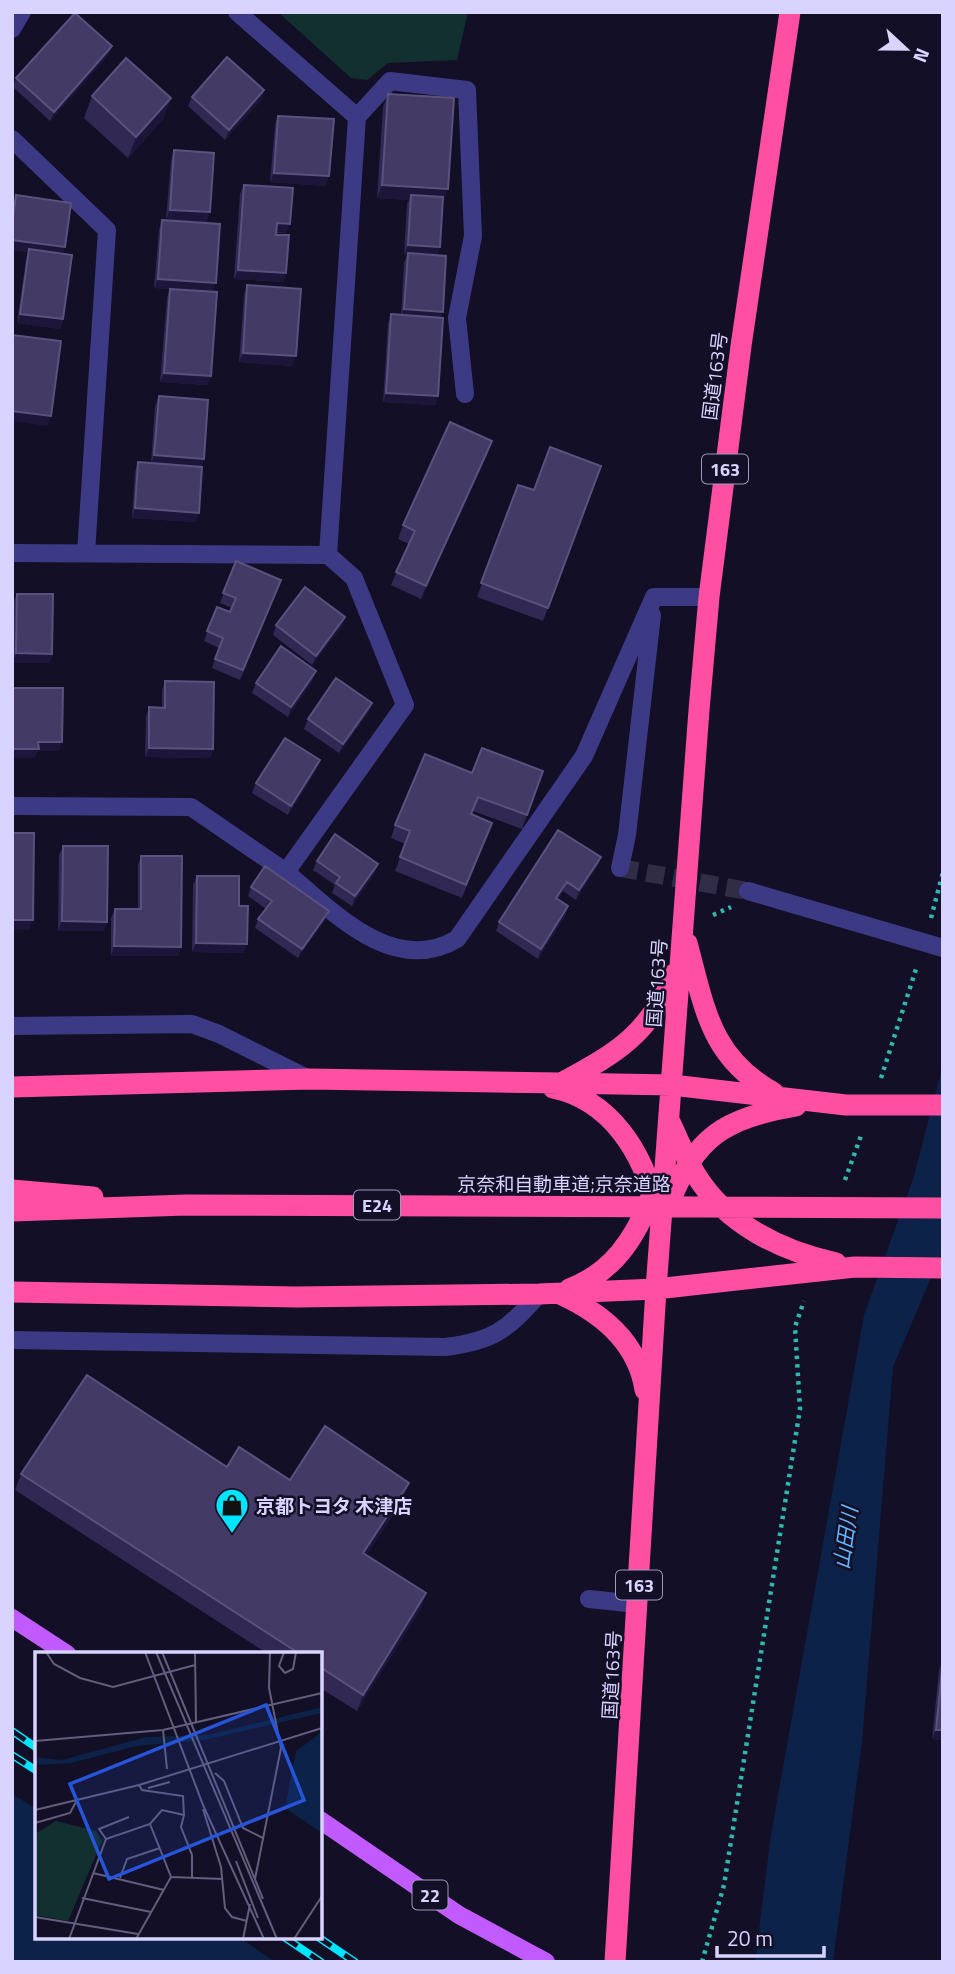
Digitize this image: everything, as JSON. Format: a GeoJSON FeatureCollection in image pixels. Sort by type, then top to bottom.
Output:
{"type":"FeatureCollection","features":[{"type":"Feature","properties":{"kind":"highway","name":"国道163号"},"geometry":{"type":"LineString","coordinates":[[615,1962],[630,1758],[656,1289],[709,597],[741,346],[790,12]]}},
{"type":"Feature","properties":{"kind":"highway"},"geometry":{"type":"LineString","coordinates":[[683,928],[709,1025],[720,1046],[754,1082],[782,1098]]}},
{"type":"Feature","properties":{"kind":"highway"},"geometry":{"type":"LineString","coordinates":[[561,1083],[614,1055],[633,1040],[662,1000],[681,953]]}},
{"type":"Feature","properties":{"kind":"highway"},"geometry":{"type":"LineString","coordinates":[[12,1087],[309,1079],[672,1085],[818,1103],[943,1105]]}},
{"type":"Feature","properties":{"kind":"highway"},"geometry":{"type":"LineString","coordinates":[[527,1083],[562,1090],[586,1101],[626,1136],[640,1159],[653,1192],[661,1224]]}},
{"type":"Feature","properties":{"kind":"highway"},"geometry":{"type":"LineString","coordinates":[[661,1224],[689,1161],[719,1130],[742,1119],[818,1103]]}},
{"type":"Feature","properties":{"kind":"highway"},"geometry":{"type":"LineString","coordinates":[[669,1120],[689,1161],[714,1198],[772,1243],[807,1256],[855,1267]]}},
{"type":"Feature","properties":{"kind":"highway"},"geometry":{"type":"LineString","coordinates":[[548,1294],[599,1273],[618,1258],[631,1241],[653,1192],[666,1154]]}},
{"type":"Feature","properties":{"kind":"highway","name":"京奈和自動車道;京奈道路"},"geometry":{"type":"LineString","coordinates":[[12,1190],[186,1205]]}},
{"type":"Feature","properties":{"kind":"highway","name":"京奈和自動車道;京奈道路"},"geometry":{"type":"LineString","coordinates":[[12,1211],[186,1205],[943,1208]]}},
{"type":"Feature","properties":{"kind":"highway"},"geometry":{"type":"LineString","coordinates":[[12,1292],[297,1297],[548,1294],[656,1289],[855,1267],[943,1268]]}},
{"type":"Feature","properties":{"kind":"highway"},"geometry":{"type":"LineString","coordinates":[[548,1294],[597,1314],[624,1340],[645,1385],[649,1413]]}},
{"type":"Feature","properties":{"kind":"main road"},"geometry":{"type":"LineString","coordinates":[[12,1618],[64,1652]]}},
{"type":"Feature","properties":{"kind":"main road","name":"22"},"geometry":{"type":"LineString","coordinates":[[322,1821],[459,1915],[546,1962]]}},
{"type":"Feature","properties":{"kind":"street"},"geometry":{"type":"LineString","coordinates":[[12,29],[22,12]]}},
{"type":"Feature","properties":{"kind":"street"},"geometry":{"type":"LineString","coordinates":[[237,12],[357,117]]}},
{"type":"Feature","properties":{"kind":"street"},"geometry":{"type":"LineString","coordinates":[[328,555],[357,117],[390,81],[467,90],[473,236],[457,318],[465,394]]}},
{"type":"Feature","properties":{"kind":"street"},"geometry":{"type":"LineString","coordinates":[[12,139],[107,230],[86,554]]}},
{"type":"Feature","properties":{"kind":"street"},"geometry":{"type":"LineString","coordinates":[[12,552],[328,555],[354,578],[405,705],[286,872]]}},
{"type":"Feature","properties":{"kind":"street"},"geometry":{"type":"LineString","coordinates":[[654,597],[709,597]]}},
{"type":"Feature","properties":{"kind":"street"},"geometry":{"type":"LineString","coordinates":[[12,806],[191,807],[286,872],[359,933],[383,944],[409,949],[440,949],[457,939],[584,756],[654,597]]}},
{"type":"Feature","properties":{"kind":"street"},"geometry":{"type":"LineString","coordinates":[[621,868],[654,597]]}},
{"type":"Feature","properties":{"kind":"street"},"geometry":{"type":"LineString","coordinates":[[748,891],[943,948]]}},
{"type":"Feature","properties":{"kind":"street"},"geometry":{"type":"LineString","coordinates":[[12,1026],[192,1024],[219,1034],[309,1079]]}},
{"type":"Feature","properties":{"kind":"street"},"geometry":{"type":"LineString","coordinates":[[12,1340],[445,1347],[479,1343],[512,1325],[548,1294]]}},
{"type":"Feature","properties":{"kind":"street"},"geometry":{"type":"LineString","coordinates":[[589,1599],[638,1604]]}},
{"type":"Feature","properties":{"kind":"path"},"geometry":{"type":"LineString","coordinates":[[878,1088],[943,872]]}},
{"type":"Feature","properties":{"kind":"path"},"geometry":{"type":"LineString","coordinates":[[844,1185],[865,1124]]}},
{"type":"Feature","properties":{"kind":"path"},"geometry":{"type":"LineString","coordinates":[[702,1962],[723,1885],[798,1423],[800,1409],[795,1327],[808,1289]]}},
{"type":"Feature","properties":{"kind":"green space"},"geometry":{"type":"Polygon","coordinates":[[[278,12],[468,12],[457,60],[388,63],[367,80],[351,78],[278,12]]]}},
{"type":"Feature","properties":{"kind":"water","name":"山田川"},"geometry":{"type":"Polygon","coordinates":[[[943,1064],[943,1250],[893,1367],[862,1742],[833,1962],[755,1962],[771,1834],[864,1315],[914,1176],[943,1064]]]}},
{"type":"Feature","properties":{"kind":"water"},"geometry":{"type":"Polygon","coordinates":[[[12,1794],[35,1808],[35,1939],[242,1939],[275,1962],[12,1962],[12,1794]]]}},
{"type":"Feature","properties":{"kind":"building"},"geometry":{"type":"Polygon","coordinates":[[[75,13],[112,46],[54,112],[16,78],[75,13]]]}},
{"type":"Feature","properties":{"kind":"building"},"geometry":{"type":"Polygon","coordinates":[[[227,57],[264,90],[229,130],[192,97],[227,57]]]}},
{"type":"Feature","properties":{"kind":"building"},"geometry":{"type":"Polygon","coordinates":[[[126,58],[171,98],[136,137],[92,96],[126,58]]]}},
{"type":"Feature","properties":{"kind":"building"},"geometry":{"type":"Polygon","coordinates":[[[388,94],[454,98],[448,189],[382,185],[388,94]]]}},
{"type":"Feature","properties":{"kind":"building"},"geometry":{"type":"Polygon","coordinates":[[[278,116],[334,119],[329,176],[274,173],[278,116]]]}},
{"type":"Feature","properties":{"kind":"building"},"geometry":{"type":"Polygon","coordinates":[[[174,150],[214,153],[210,212],[170,210],[174,150]]]}},
{"type":"Feature","properties":{"kind":"building"},"geometry":{"type":"Polygon","coordinates":[[[244,185],[293,188],[290,224],[277,223],[276,235],[289,235],[286,273],[238,270],[244,185]]]}},
{"type":"Feature","properties":{"kind":"building"},"geometry":{"type":"Polygon","coordinates":[[[16,195],[71,203],[65,247],[12,240],[16,195]]]}},
{"type":"Feature","properties":{"kind":"building"},"geometry":{"type":"Polygon","coordinates":[[[411,195],[443,197],[440,247],[408,245],[411,195]]]}},
{"type":"Feature","properties":{"kind":"building"},"geometry":{"type":"Polygon","coordinates":[[[162,220],[220,224],[216,283],[158,279],[162,220]]]}},
{"type":"Feature","properties":{"kind":"building"},"geometry":{"type":"Polygon","coordinates":[[[29,249],[72,255],[63,319],[20,314],[29,249]]]}},
{"type":"Feature","properties":{"kind":"building"},"geometry":{"type":"Polygon","coordinates":[[[408,253],[446,256],[443,312],[404,309],[408,253]]]}},
{"type":"Feature","properties":{"kind":"building"},"geometry":{"type":"Polygon","coordinates":[[[247,285],[301,289],[296,356],[243,353],[247,285]]]}},
{"type":"Feature","properties":{"kind":"building"},"geometry":{"type":"Polygon","coordinates":[[[170,289],[217,292],[211,376],[164,373],[170,289]]]}},
{"type":"Feature","properties":{"kind":"building"},"geometry":{"type":"Polygon","coordinates":[[[391,314],[443,318],[438,396],[386,393],[391,314]]]}},
{"type":"Feature","properties":{"kind":"building"},"geometry":{"type":"Polygon","coordinates":[[[12,335],[61,341],[51,416],[12,411],[12,335]]]}},
{"type":"Feature","properties":{"kind":"building"},"geometry":{"type":"Polygon","coordinates":[[[159,396],[208,400],[204,459],[154,455],[159,396]]]}},
{"type":"Feature","properties":{"kind":"building"},"geometry":{"type":"Polygon","coordinates":[[[450,422],[492,441],[426,586],[396,572],[415,531],[403,525],[450,422]]]}},
{"type":"Feature","properties":{"kind":"building"},"geometry":{"type":"Polygon","coordinates":[[[550,447],[601,466],[548,608],[481,583],[518,485],[534,490],[550,447]]]}},
{"type":"Feature","properties":{"kind":"building"},"geometry":{"type":"Polygon","coordinates":[[[138,462],[202,467],[199,513],[135,508],[138,462]]]}},
{"type":"Feature","properties":{"kind":"building"},"geometry":{"type":"Polygon","coordinates":[[[236,561],[281,580],[243,670],[215,659],[223,638],[207,631],[217,607],[230,612],[236,598],[223,593],[236,561]]]}},
{"type":"Feature","properties":{"kind":"building"},"geometry":{"type":"Polygon","coordinates":[[[305,587],[345,617],[316,656],[276,625],[305,587]]]}},
{"type":"Feature","properties":{"kind":"building"},"geometry":{"type":"Polygon","coordinates":[[[17,594],[53,594],[52,654],[16,653],[17,594]]]}},
{"type":"Feature","properties":{"kind":"building"},"geometry":{"type":"Polygon","coordinates":[[[281,646],[316,671],[291,707],[256,683],[281,646]]]}},
{"type":"Feature","properties":{"kind":"building"},"geometry":{"type":"Polygon","coordinates":[[[336,678],[372,703],[343,744],[308,719],[336,678]]]}},
{"type":"Feature","properties":{"kind":"building"},"geometry":{"type":"Polygon","coordinates":[[[165,681],[214,682],[213,749],[149,748],[149,707],[165,708],[165,681]]]}},
{"type":"Feature","properties":{"kind":"building"},"geometry":{"type":"Polygon","coordinates":[[[12,688],[63,688],[62,742],[38,742],[39,749],[12,749],[12,688]]]}},
{"type":"Feature","properties":{"kind":"building"},"geometry":{"type":"Polygon","coordinates":[[[285,738],[320,760],[291,806],[256,783],[285,738]]]}},
{"type":"Feature","properties":{"kind":"building"},"geometry":{"type":"Polygon","coordinates":[[[482,748],[543,771],[527,815],[478,797],[471,814],[492,823],[466,885],[400,857],[410,831],[395,825],[425,754],[472,773],[482,748]]]}},
{"type":"Feature","properties":{"kind":"building"},"geometry":{"type":"Polygon","coordinates":[[[558,830],[601,857],[579,890],[567,882],[556,898],[568,906],[541,949],[499,922],[558,830]]]}},
{"type":"Feature","properties":{"kind":"building"},"geometry":{"type":"Polygon","coordinates":[[[12,833],[34,833],[33,920],[12,920],[12,833]]]}},
{"type":"Feature","properties":{"kind":"building"},"geometry":{"type":"Polygon","coordinates":[[[335,834],[378,864],[355,896],[336,883],[340,877],[317,861],[335,834]]]}},
{"type":"Feature","properties":{"kind":"building"},"geometry":{"type":"Polygon","coordinates":[[[63,846],[108,846],[107,922],[62,921],[63,846]]]}},
{"type":"Feature","properties":{"kind":"building"},"geometry":{"type":"Polygon","coordinates":[[[141,856],[182,856],[181,947],[114,946],[115,909],[141,909],[141,856]]]}},
{"type":"Feature","properties":{"kind":"building"},"geometry":{"type":"Polygon","coordinates":[[[265,866],[329,911],[302,949],[258,919],[272,901],[251,887],[265,866]]]}},
{"type":"Feature","properties":{"kind":"building"},"geometry":{"type":"Polygon","coordinates":[[[197,876],[239,876],[239,906],[248,906],[247,944],[196,943],[197,876]]]}},
{"type":"Feature","properties":{"kind":"building","name":"京都トヨタ 木津店"},"geometry":{"type":"Polygon","coordinates":[[[87,1375],[227,1467],[239,1447],[290,1480],[325,1426],[409,1483],[363,1553],[426,1593],[363,1695],[322,1668],[322,1652],[297,1652],[21,1474],[87,1375]]]}},
{"type":"Feature","properties":{"kind":"building"},"geometry":{"type":"Polygon","coordinates":[[[943,1660],[943,1730],[936,1730],[943,1660]]]}},
{"type":"Feature","properties":{"kind":"tunnel"},"geometry":{"type":"LineString","coordinates":[[620,868],[748,891]]}},
{"type":"Feature","properties":{"kind":"railway"},"geometry":{"type":"LineString","coordinates":[[12,1731],[35,1747]]}},
{"type":"Feature","properties":{"kind":"railway"},"geometry":{"type":"LineString","coordinates":[[12,1755],[35,1770]]}},
{"type":"Feature","properties":{"kind":"railway"},"geometry":{"type":"LineString","coordinates":[[287,1939],[321,1962]]}},
{"type":"Feature","properties":{"kind":"railway"},"geometry":{"type":"LineString","coordinates":[[321,1939],[355,1962]]}},
{"type":"Feature","properties":{"kind":"place","name":"京都トヨタ 木津店"},"geometry":{"type":"Point","coordinates":[232,1535]}}]}
